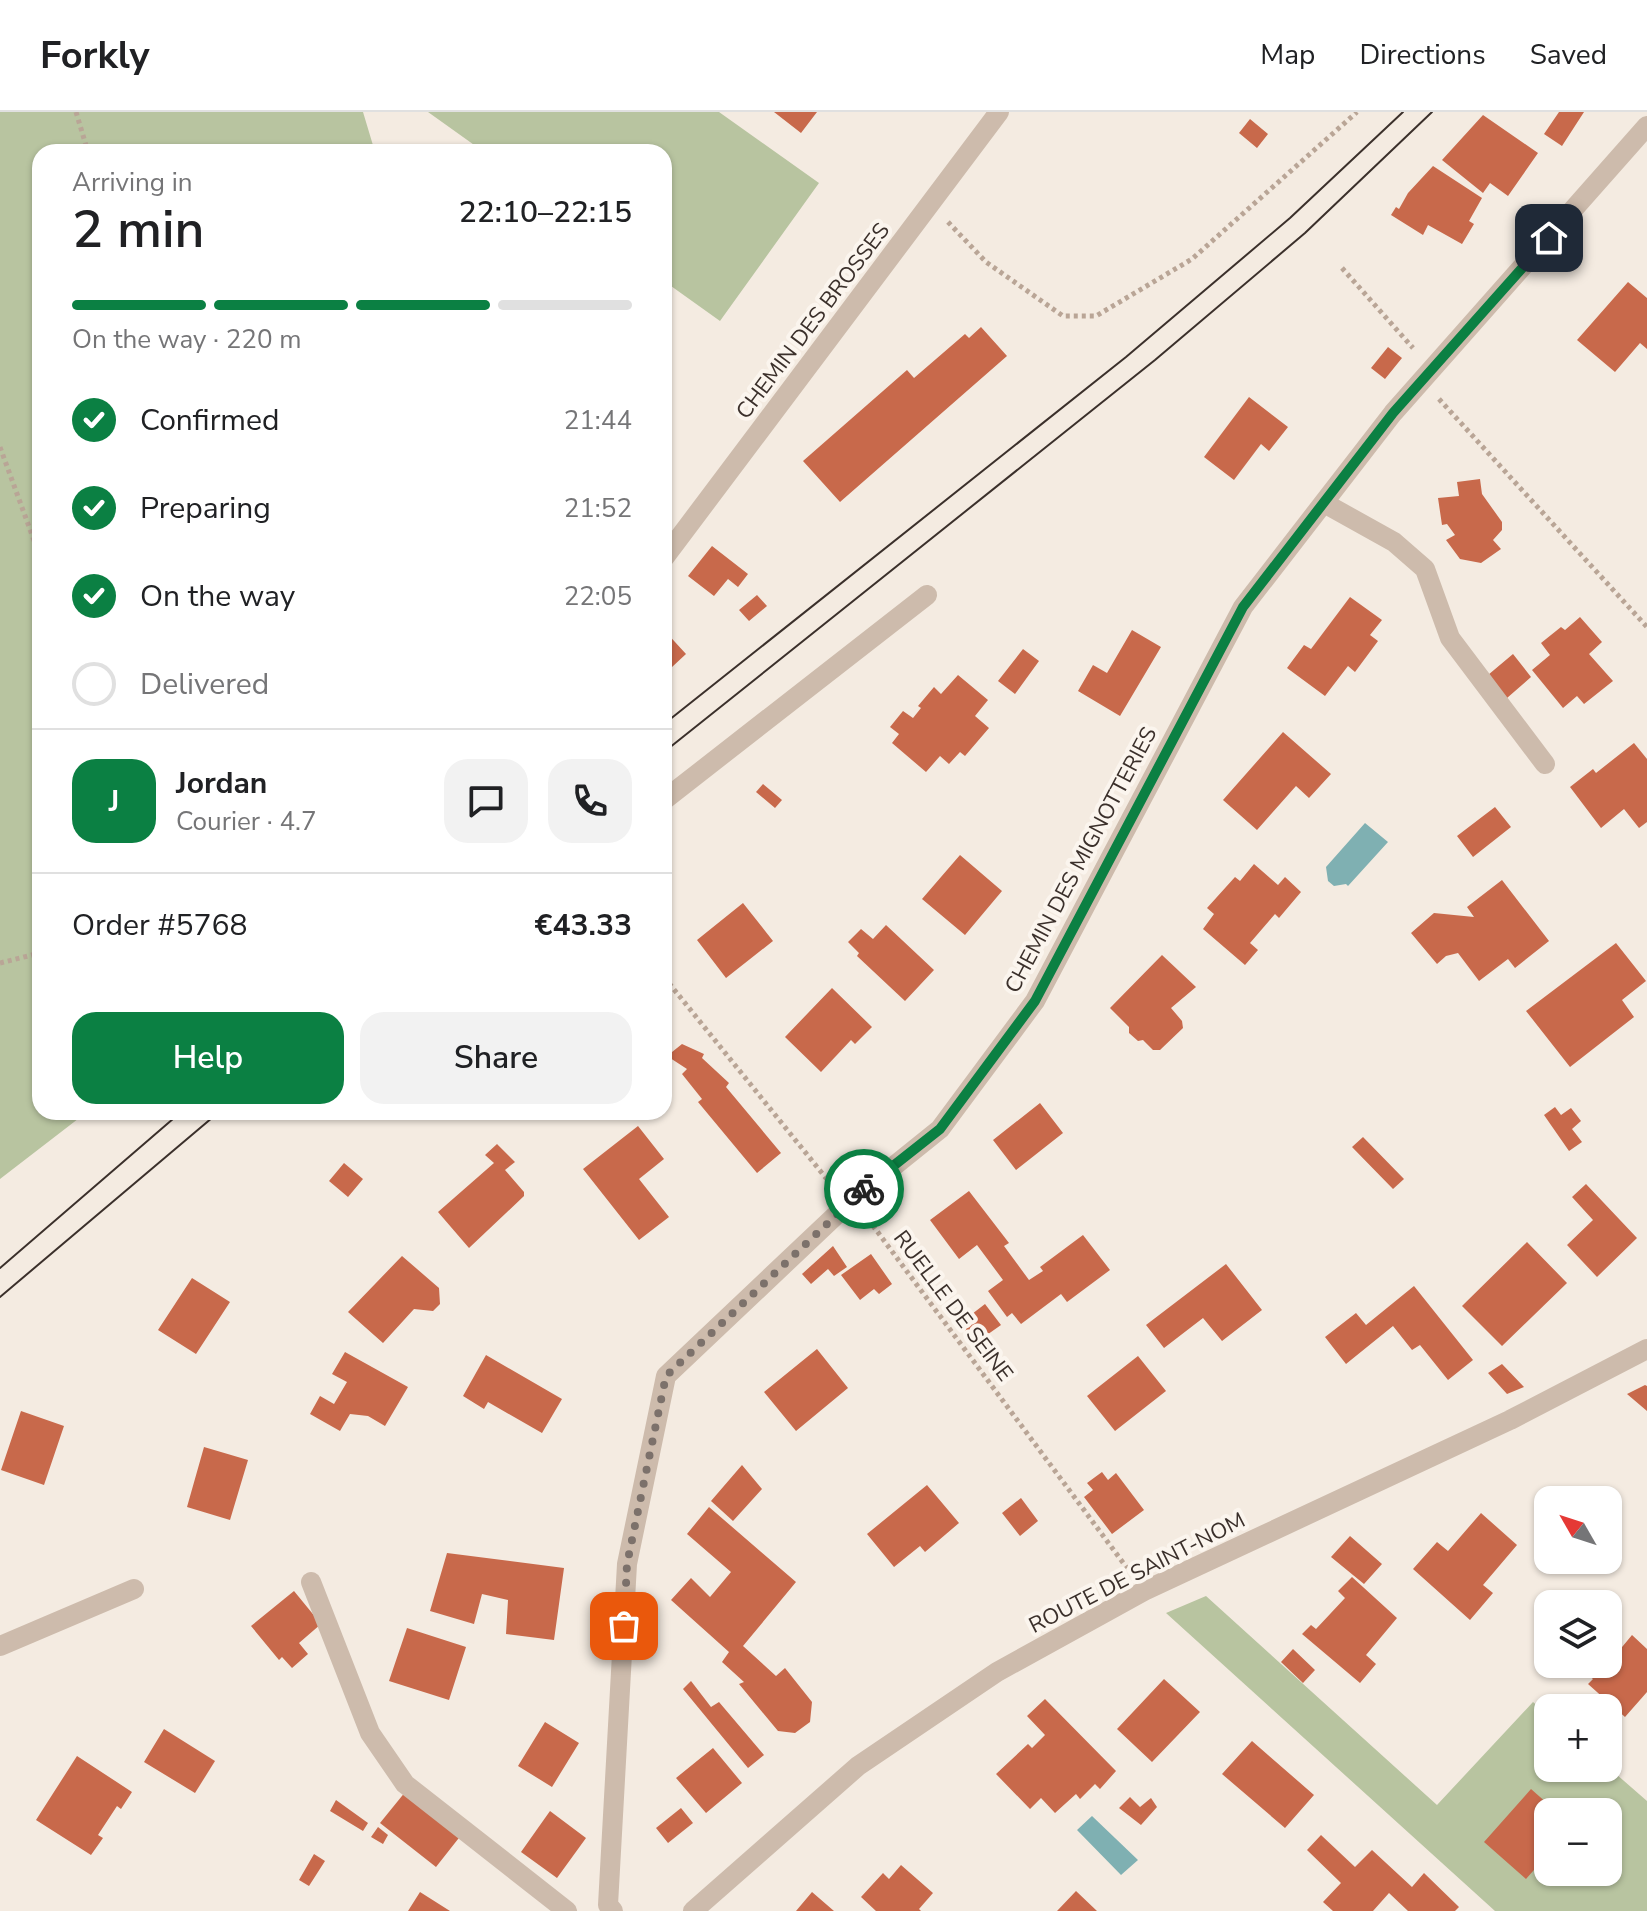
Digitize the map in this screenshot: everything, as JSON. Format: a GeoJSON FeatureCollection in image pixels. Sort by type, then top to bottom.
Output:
{"type":"FeatureCollection","features":[{"type":"Feature","properties":{"kind":"street","name":"CHEMIN DES BROSSES"},"geometry":{"type":"LineString","coordinates":[[672,547],[999,112]]}},
{"type":"Feature","properties":{"kind":"street","name":"CHEMIN DES MIGNOTTERIES"},"geometry":{"type":"LineString","coordinates":[[604,1909],[627,1564],[666,1376],[853,1199],[940,1129],[1035,1001],[1243,607],[1393,413],[1647,126]]}},
{"type":"Feature","properties":{"kind":"street"},"geometry":{"type":"LineString","coordinates":[[1324,503],[1394,542],[1425,569],[1450,638],[1545,764]]}},
{"type":"Feature","properties":{"kind":"street"},"geometry":{"type":"LineString","coordinates":[[672,794],[927,595]]}},
{"type":"Feature","properties":{"kind":"street","name":"ROUTE DE SAINT-NOM"},"geometry":{"type":"LineString","coordinates":[[693,1911],[858,1766],[997,1672],[1144,1591],[1510,1420],[1647,1349]]}},
{"type":"Feature","properties":{"kind":"street"},"geometry":{"type":"LineString","coordinates":[[311,1582],[370,1733],[405,1784],[567,1911]]}},
{"type":"Feature","properties":{"kind":"street"},"geometry":{"type":"LineString","coordinates":[[0,1646],[134,1589]]}},
{"type":"Feature","properties":{"kind":"path"},"geometry":{"type":"LineString","coordinates":[[76,112],[86,144]]}},
{"type":"Feature","properties":{"kind":"path"},"geometry":{"type":"LineString","coordinates":[[932,203],[986,262],[1063,316],[1096,316],[1192,259],[1357,112]]}},
{"type":"Feature","properties":{"kind":"path"},"geometry":{"type":"LineString","coordinates":[[1342,268],[1428,375],[1647,627]]}},
{"type":"Feature","properties":{"kind":"path"},"geometry":{"type":"LineString","coordinates":[[0,447],[32,535]]}},
{"type":"Feature","properties":{"kind":"path"},"geometry":{"type":"LineString","coordinates":[[0,963],[32,955]]}},
{"type":"Feature","properties":{"kind":"path","name":"RUELLE DE SEINE"},"geometry":{"type":"LineString","coordinates":[[672,987],[833,1187],[853,1199],[1144,1591]]}},
{"type":"Feature","properties":{"kind":"green space"},"geometry":{"type":"Polygon","coordinates":[[[0,112],[363,112],[373,144],[32,144],[32,1120],[77,1120],[0,1179],[0,112]]]}},
{"type":"Feature","properties":{"kind":"green space"},"geometry":{"type":"Polygon","coordinates":[[[428,112],[719,112],[819,183],[720,321],[672,287],[672,144],[473,144],[428,112]]]}},
{"type":"Feature","properties":{"kind":"green space"},"geometry":{"type":"Polygon","coordinates":[[[1206,1596],[1437,1805],[1533,1702],[1534,1782],[1622,1782],[1622,1779],[1647,1801],[1647,1911],[1495,1911],[1166,1613],[1206,1596]]]}},
{"type":"Feature","properties":{"kind":"water"},"geometry":{"type":"Polygon","coordinates":[[[1365,823],[1388,842],[1348,886],[1334,886],[1328,881],[1326,867],[1365,823]]]}},
{"type":"Feature","properties":{"kind":"water"},"geometry":{"type":"Polygon","coordinates":[[[1092,1816],[1138,1860],[1121,1875],[1077,1830],[1092,1816]]]}},
{"type":"Feature","properties":{"kind":"building"},"geometry":{"type":"Polygon","coordinates":[[[774,112],[817,112],[801,133],[774,112]]]}},
{"type":"Feature","properties":{"kind":"building"},"geometry":{"type":"Polygon","coordinates":[[[1559,112],[1584,112],[1562,146],[1544,134],[1559,112]]]}},
{"type":"Feature","properties":{"kind":"building"},"geometry":{"type":"Polygon","coordinates":[[[1483,115],[1538,153],[1508,196],[1490,183],[1483,193],[1442,160],[1483,115]]]}},
{"type":"Feature","properties":{"kind":"building"},"geometry":{"type":"Polygon","coordinates":[[[1250,119],[1268,134],[1257,148],[1239,133],[1250,119]]]}},
{"type":"Feature","properties":{"kind":"building"},"geometry":{"type":"Polygon","coordinates":[[[1433,166],[1482,198],[1469,221],[1474,224],[1462,244],[1428,225],[1423,235],[1391,215],[1433,166]]]}},
{"type":"Feature","properties":{"kind":"building"},"geometry":{"type":"Polygon","coordinates":[[[1628,282],[1647,298],[1647,349],[1640,343],[1615,372],[1577,340],[1628,282]]]}},
{"type":"Feature","properties":{"kind":"building"},"geometry":{"type":"Polygon","coordinates":[[[981,327],[1007,356],[840,502],[803,461],[907,370],[914,378],[965,334],[969,338],[981,327]]]}},
{"type":"Feature","properties":{"kind":"building"},"geometry":{"type":"Polygon","coordinates":[[[1388,347],[1402,358],[1385,379],[1371,368],[1388,347]]]}},
{"type":"Feature","properties":{"kind":"building"},"geometry":{"type":"Polygon","coordinates":[[[1249,397],[1288,427],[1269,451],[1261,444],[1234,480],[1204,457],[1249,397]]]}},
{"type":"Feature","properties":{"kind":"building"},"geometry":{"type":"Polygon","coordinates":[[[1480,479],[1482,494],[1502,522],[1502,530],[1493,540],[1501,549],[1481,563],[1460,559],[1446,540],[1455,535],[1447,524],[1442,525],[1438,498],[1459,496],[1457,482],[1480,479]]]}},
{"type":"Feature","properties":{"kind":"building"},"geometry":{"type":"Polygon","coordinates":[[[712,546],[748,574],[738,587],[728,579],[714,596],[688,576],[712,546]]]}},
{"type":"Feature","properties":{"kind":"building"},"geometry":{"type":"Polygon","coordinates":[[[757,595],[767,606],[749,621],[739,610],[757,595]]]}},
{"type":"Feature","properties":{"kind":"building"},"geometry":{"type":"Polygon","coordinates":[[[1350,597],[1382,620],[1370,635],[1378,641],[1355,672],[1348,666],[1325,696],[1287,668],[1304,645],[1311,649],[1350,597]]]}},
{"type":"Feature","properties":{"kind":"building"},"geometry":{"type":"Polygon","coordinates":[[[1580,617],[1602,642],[1589,654],[1613,681],[1584,704],[1577,696],[1563,708],[1532,670],[1550,655],[1541,643],[1561,627],[1565,630],[1580,617]]]}},
{"type":"Feature","properties":{"kind":"building"},"geometry":{"type":"Polygon","coordinates":[[[1132,630],[1161,647],[1120,716],[1078,691],[1093,665],[1107,673],[1132,630]]]}},
{"type":"Feature","properties":{"kind":"building"},"geometry":{"type":"Polygon","coordinates":[[[672,639],[686,654],[672,667],[672,639]]]}},
{"type":"Feature","properties":{"kind":"building"},"geometry":{"type":"Polygon","coordinates":[[[1023,649],[1039,661],[1015,694],[998,681],[1023,649]]]}},
{"type":"Feature","properties":{"kind":"building"},"geometry":{"type":"Polygon","coordinates":[[[1513,654],[1531,677],[1507,698],[1488,675],[1513,654]]]}},
{"type":"Feature","properties":{"kind":"building"},"geometry":{"type":"Polygon","coordinates":[[[958,675],[988,700],[975,716],[989,728],[965,756],[960,752],[949,764],[940,756],[926,772],[892,743],[899,734],[890,727],[903,711],[913,718],[921,708],[918,706],[934,687],[941,694],[958,675]]]}},
{"type":"Feature","properties":{"kind":"building"},"geometry":{"type":"Polygon","coordinates":[[[1283,732],[1331,774],[1309,798],[1296,786],[1257,830],[1223,800],[1283,732]]]}},
{"type":"Feature","properties":{"kind":"building"},"geometry":{"type":"Polygon","coordinates":[[[1634,743],[1647,759],[1647,822],[1639,828],[1624,809],[1601,828],[1570,787],[1593,769],[1596,773],[1634,743]]]}},
{"type":"Feature","properties":{"kind":"building"},"geometry":{"type":"Polygon","coordinates":[[[763,784],[782,800],[775,808],[756,792],[763,784]]]}},
{"type":"Feature","properties":{"kind":"building"},"geometry":{"type":"Polygon","coordinates":[[[1495,807],[1511,827],[1473,857],[1457,836],[1495,807]]]}},
{"type":"Feature","properties":{"kind":"building"},"geometry":{"type":"Polygon","coordinates":[[[960,855],[1002,891],[965,935],[922,899],[960,855]]]}},
{"type":"Feature","properties":{"kind":"building"},"geometry":{"type":"Polygon","coordinates":[[[1254,864],[1278,885],[1285,877],[1301,892],[1279,918],[1275,914],[1250,943],[1258,950],[1245,965],[1203,929],[1214,914],[1207,908],[1235,877],[1240,881],[1254,864]]]}},
{"type":"Feature","properties":{"kind":"building"},"geometry":{"type":"Polygon","coordinates":[[[1502,880],[1549,941],[1515,968],[1508,959],[1479,981],[1458,953],[1446,956],[1437,964],[1411,933],[1434,913],[1474,917],[1467,907],[1502,880]]]}},
{"type":"Feature","properties":{"kind":"building"},"geometry":{"type":"Polygon","coordinates":[[[743,903],[773,941],[726,978],[697,940],[743,903]]]}},
{"type":"Feature","properties":{"kind":"building"},"geometry":{"type":"Polygon","coordinates":[[[886,925],[934,970],[905,1001],[857,956],[859,953],[848,942],[861,929],[873,939],[886,925]]]}},
{"type":"Feature","properties":{"kind":"building"},"geometry":{"type":"Polygon","coordinates":[[[1616,943],[1646,981],[1622,1000],[1634,1017],[1570,1067],[1526,1011],[1616,943]]]}},
{"type":"Feature","properties":{"kind":"building"},"geometry":{"type":"Polygon","coordinates":[[[1162,955],[1196,987],[1171,1008],[1182,1021],[1183,1028],[1160,1050],[1153,1050],[1129,1033],[1129,1027],[1110,1008],[1162,955]]]}},
{"type":"Feature","properties":{"kind":"building"},"geometry":{"type":"Polygon","coordinates":[[[832,988],[872,1027],[855,1044],[851,1040],[821,1072],[785,1037],[832,988]]]}},
{"type":"Feature","properties":{"kind":"building"},"geometry":{"type":"Polygon","coordinates":[[[682,1044],[704,1054],[702,1058],[729,1083],[726,1087],[781,1153],[757,1173],[698,1102],[702,1099],[682,1074],[687,1069],[672,1059],[672,1052],[682,1044]]]}},
{"type":"Feature","properties":{"kind":"building"},"geometry":{"type":"Polygon","coordinates":[[[1040,1103],[1063,1133],[1016,1170],[993,1140],[1040,1103]]]}},
{"type":"Feature","properties":{"kind":"building"},"geometry":{"type":"Polygon","coordinates":[[[1555,1107],[1561,1115],[1571,1108],[1581,1121],[1572,1129],[1582,1142],[1569,1151],[1544,1115],[1555,1107]]]}},
{"type":"Feature","properties":{"kind":"building"},"geometry":{"type":"Polygon","coordinates":[[[638,1126],[664,1159],[639,1179],[669,1217],[639,1240],[583,1169],[638,1126]]]}},
{"type":"Feature","properties":{"kind":"building"},"geometry":{"type":"Polygon","coordinates":[[[1363,1137],[1404,1179],[1393,1189],[1352,1147],[1363,1137]]]}},
{"type":"Feature","properties":{"kind":"building"},"geometry":{"type":"Polygon","coordinates":[[[497,1144],[515,1162],[505,1170],[524,1196],[469,1248],[438,1212],[494,1163],[485,1155],[497,1144]]]}},
{"type":"Feature","properties":{"kind":"building"},"geometry":{"type":"Polygon","coordinates":[[[344,1163],[363,1179],[348,1197],[329,1181],[344,1163]]]}},
{"type":"Feature","properties":{"kind":"building"},"geometry":{"type":"Polygon","coordinates":[[[1586,1184],[1637,1238],[1597,1277],[1567,1245],[1593,1220],[1572,1197],[1586,1184]]]}},
{"type":"Feature","properties":{"kind":"building"},"geometry":{"type":"Polygon","coordinates":[[[969,1191],[1009,1243],[1004,1246],[1029,1280],[1043,1271],[1040,1267],[1083,1235],[1110,1270],[1067,1302],[1061,1294],[1021,1324],[1012,1313],[1007,1317],[988,1291],[1003,1280],[977,1245],[959,1259],[930,1220],[969,1191]]]}},
{"type":"Feature","properties":{"kind":"building"},"geometry":{"type":"Polygon","coordinates":[[[1527,1242],[1567,1283],[1502,1346],[1462,1306],[1527,1242]]]}},
{"type":"Feature","properties":{"kind":"building"},"geometry":{"type":"Polygon","coordinates":[[[833,1246],[847,1267],[834,1276],[828,1269],[811,1284],[802,1274],[833,1246]]]}},
{"type":"Feature","properties":{"kind":"building"},"geometry":{"type":"Polygon","coordinates":[[[871,1254],[892,1284],[879,1294],[874,1289],[860,1300],[841,1275],[871,1254]]]}},
{"type":"Feature","properties":{"kind":"building"},"geometry":{"type":"Polygon","coordinates":[[[402,1256],[439,1288],[440,1304],[433,1311],[414,1309],[383,1343],[348,1312],[402,1256]]]}},
{"type":"Feature","properties":{"kind":"building"},"geometry":{"type":"Polygon","coordinates":[[[1226,1264],[1262,1310],[1222,1341],[1203,1318],[1164,1348],[1146,1325],[1226,1264]]]}},
{"type":"Feature","properties":{"kind":"building"},"geometry":{"type":"Polygon","coordinates":[[[192,1278],[230,1302],[196,1354],[158,1330],[192,1278]]]}},
{"type":"Feature","properties":{"kind":"building"},"geometry":{"type":"Polygon","coordinates":[[[1414,1286],[1473,1360],[1448,1380],[1420,1345],[1412,1350],[1393,1326],[1346,1364],[1325,1337],[1356,1313],[1366,1325],[1414,1286]]]}},
{"type":"Feature","properties":{"kind":"building"},"geometry":{"type":"Polygon","coordinates":[[[985,1304],[1001,1325],[974,1344],[959,1324],[985,1304]]]}},
{"type":"Feature","properties":{"kind":"building"},"geometry":{"type":"Polygon","coordinates":[[[817,1349],[848,1388],[796,1431],[764,1392],[817,1349]]]}},
{"type":"Feature","properties":{"kind":"building"},"geometry":{"type":"Polygon","coordinates":[[[345,1352],[408,1387],[385,1426],[368,1416],[350,1414],[340,1431],[310,1414],[320,1396],[334,1404],[347,1382],[332,1374],[345,1352]]]}},
{"type":"Feature","properties":{"kind":"building"},"geometry":{"type":"Polygon","coordinates":[[[486,1355],[562,1399],[542,1433],[488,1402],[484,1409],[463,1396],[486,1355]]]}},
{"type":"Feature","properties":{"kind":"building"},"geometry":{"type":"Polygon","coordinates":[[[1138,1356],[1166,1391],[1115,1431],[1087,1396],[1138,1356]]]}},
{"type":"Feature","properties":{"kind":"building"},"geometry":{"type":"Polygon","coordinates":[[[1502,1364],[1524,1387],[1507,1394],[1488,1373],[1502,1364]]]}},
{"type":"Feature","properties":{"kind":"building"},"geometry":{"type":"Polygon","coordinates":[[[1647,1386],[1647,1411],[1627,1394],[1647,1386]]]}},
{"type":"Feature","properties":{"kind":"building"},"geometry":{"type":"Polygon","coordinates":[[[21,1411],[64,1426],[44,1485],[1,1470],[21,1411]]]}},
{"type":"Feature","properties":{"kind":"building"},"geometry":{"type":"Polygon","coordinates":[[[204,1447],[248,1460],[230,1520],[187,1507],[204,1447]]]}},
{"type":"Feature","properties":{"kind":"building"},"geometry":{"type":"Polygon","coordinates":[[[742,1465],[762,1489],[733,1521],[711,1501],[742,1465]]]}},
{"type":"Feature","properties":{"kind":"building"},"geometry":{"type":"Polygon","coordinates":[[[1102,1472],[1108,1480],[1116,1473],[1144,1510],[1112,1534],[1084,1497],[1093,1490],[1087,1483],[1102,1472]]]}},
{"type":"Feature","properties":{"kind":"building"},"geometry":{"type":"Polygon","coordinates":[[[927,1485],[959,1523],[925,1552],[920,1546],[894,1567],[867,1534],[927,1485]]]}},
{"type":"Feature","properties":{"kind":"building"},"geometry":{"type":"Polygon","coordinates":[[[1021,1498],[1038,1521],[1020,1536],[1002,1513],[1021,1498]]]}},
{"type":"Feature","properties":{"kind":"building"},"geometry":{"type":"Polygon","coordinates":[[[709,1507],[796,1582],[743,1646],[776,1676],[785,1668],[812,1702],[810,1722],[795,1733],[778,1731],[739,1684],[744,1682],[722,1662],[729,1652],[671,1600],[691,1578],[710,1597],[731,1572],[687,1534],[709,1507]]]}},
{"type":"Feature","properties":{"kind":"building"},"geometry":{"type":"Polygon","coordinates":[[[1481,1513],[1517,1545],[1483,1585],[1493,1593],[1470,1620],[1413,1569],[1437,1542],[1448,1551],[1481,1513]]]}},
{"type":"Feature","properties":{"kind":"building"},"geometry":{"type":"Polygon","coordinates":[[[1350,1536],[1382,1564],[1364,1584],[1331,1557],[1350,1536]]]}},
{"type":"Feature","properties":{"kind":"building"},"geometry":{"type":"Polygon","coordinates":[[[447,1553],[564,1568],[554,1640],[506,1634],[508,1600],[482,1594],[474,1624],[430,1611],[447,1553]]]}},
{"type":"Feature","properties":{"kind":"building"},"geometry":{"type":"Polygon","coordinates":[[[1352,1577],[1397,1618],[1366,1655],[1376,1664],[1360,1683],[1302,1634],[1311,1625],[1316,1629],[1345,1598],[1338,1591],[1352,1577]]]}},
{"type":"Feature","properties":{"kind":"building"},"geometry":{"type":"Polygon","coordinates":[[[294,1591],[321,1624],[299,1643],[308,1654],[292,1668],[282,1657],[279,1660],[251,1626],[294,1591]]]}},
{"type":"Feature","properties":{"kind":"building"},"geometry":{"type":"Polygon","coordinates":[[[407,1628],[466,1647],[449,1700],[389,1681],[407,1628]]]}},
{"type":"Feature","properties":{"kind":"building"},"geometry":{"type":"Polygon","coordinates":[[[1632,1635],[1647,1649],[1647,1692],[1625,1717],[1622,1714],[1622,1694],[1599,1694],[1588,1684],[1592,1678],[1622,1678],[1622,1647],[1632,1635]]]}},
{"type":"Feature","properties":{"kind":"building"},"geometry":{"type":"Polygon","coordinates":[[[1293,1649],[1315,1670],[1303,1683],[1281,1662],[1293,1649]]]}},
{"type":"Feature","properties":{"kind":"building"},"geometry":{"type":"Polygon","coordinates":[[[1164,1679],[1200,1712],[1152,1762],[1117,1729],[1164,1679]]]}},
{"type":"Feature","properties":{"kind":"building"},"geometry":{"type":"Polygon","coordinates":[[[691,1681],[711,1707],[719,1702],[764,1755],[748,1768],[683,1689],[691,1681]]]}},
{"type":"Feature","properties":{"kind":"building"},"geometry":{"type":"Polygon","coordinates":[[[1045,1699],[1116,1771],[1100,1789],[1095,1784],[1080,1799],[1076,1794],[1055,1813],[1041,1798],[1030,1809],[996,1774],[1028,1744],[1032,1748],[1045,1735],[1027,1716],[1045,1699]]]}},
{"type":"Feature","properties":{"kind":"building"},"geometry":{"type":"Polygon","coordinates":[[[545,1722],[579,1743],[552,1787],[518,1766],[545,1722]]]}},
{"type":"Feature","properties":{"kind":"building"},"geometry":{"type":"Polygon","coordinates":[[[164,1729],[215,1761],[195,1793],[144,1762],[164,1729]]]}},
{"type":"Feature","properties":{"kind":"building"},"geometry":{"type":"Polygon","coordinates":[[[1252,1741],[1314,1795],[1285,1828],[1222,1774],[1252,1741]]]}},
{"type":"Feature","properties":{"kind":"building"},"geometry":{"type":"Polygon","coordinates":[[[713,1748],[742,1783],[706,1813],[676,1778],[713,1748]]]}},
{"type":"Feature","properties":{"kind":"building"},"geometry":{"type":"Polygon","coordinates":[[[77,1756],[132,1792],[121,1809],[117,1806],[98,1835],[103,1838],[91,1855],[36,1820],[77,1756]]]}},
{"type":"Feature","properties":{"kind":"building"},"geometry":{"type":"Polygon","coordinates":[[[1531,1789],[1541,1798],[1534,1798],[1534,1870],[1526,1879],[1484,1842],[1531,1789]]]}},
{"type":"Feature","properties":{"kind":"building"},"geometry":{"type":"Polygon","coordinates":[[[406,1791],[462,1834],[436,1867],[380,1823],[406,1791]]]}},
{"type":"Feature","properties":{"kind":"building"},"geometry":{"type":"Polygon","coordinates":[[[1130,1797],[1140,1807],[1151,1798],[1157,1807],[1141,1825],[1119,1808],[1130,1797]]]}},
{"type":"Feature","properties":{"kind":"building"},"geometry":{"type":"Polygon","coordinates":[[[336,1800],[368,1823],[363,1831],[330,1811],[336,1800]]]}},
{"type":"Feature","properties":{"kind":"building"},"geometry":{"type":"Polygon","coordinates":[[[681,1808],[693,1823],[668,1843],[656,1828],[681,1808]]]}},
{"type":"Feature","properties":{"kind":"building"},"geometry":{"type":"Polygon","coordinates":[[[550,1811],[586,1838],[557,1878],[521,1852],[550,1811]]]}},
{"type":"Feature","properties":{"kind":"building"},"geometry":{"type":"Polygon","coordinates":[[[378,1827],[388,1835],[383,1844],[371,1837],[378,1827]]]}},
{"type":"Feature","properties":{"kind":"building"},"geometry":{"type":"Polygon","coordinates":[[[1321,1835],[1355,1867],[1372,1850],[1412,1887],[1424,1873],[1459,1907],[1455,1911],[1408,1911],[1389,1893],[1373,1911],[1333,1911],[1323,1902],[1341,1883],[1307,1850],[1321,1835]]]}},
{"type":"Feature","properties":{"kind":"building"},"geometry":{"type":"Polygon","coordinates":[[[314,1854],[325,1861],[309,1886],[299,1880],[314,1854]]]}},
{"type":"Feature","properties":{"kind":"building"},"geometry":{"type":"Polygon","coordinates":[[[901,1865],[933,1893],[919,1909],[921,1911],[876,1911],[861,1897],[883,1873],[889,1879],[901,1865]]]}},
{"type":"Feature","properties":{"kind":"building"},"geometry":{"type":"Polygon","coordinates":[[[1076,1891],[1097,1911],[1057,1911],[1076,1891]]]}},
{"type":"Feature","properties":{"kind":"building"},"geometry":{"type":"Polygon","coordinates":[[[420,1892],[450,1911],[408,1911],[420,1892]]]}},
{"type":"Feature","properties":{"kind":"building"},"geometry":{"type":"Polygon","coordinates":[[[812,1892],[834,1911],[796,1911],[812,1892]]]}},
{"type":"Feature","properties":{"kind":"tram line"},"geometry":{"type":"LineString","coordinates":[[672,718],[1126,357],[1290,218],[1403,112]]}},
{"type":"Feature","properties":{"kind":"tram line"},"geometry":{"type":"LineString","coordinates":[[672,746],[1155,360],[1305,233],[1432,112]]}},
{"type":"Feature","properties":{"kind":"tram line"},"geometry":{"type":"LineString","coordinates":[[0,1268],[172,1120]]}},
{"type":"Feature","properties":{"kind":"tram line"},"geometry":{"type":"LineString","coordinates":[[0,1297],[210,1120]]}},
{"type":"Feature","properties":{"kind":"way so far"},"geometry":{"type":"LineString","coordinates":[[624,1626],[627,1564],[666,1376],[864,1189]]}},
{"type":"Feature","properties":{"kind":"route"},"geometry":{"type":"LineString","coordinates":[[864,1189],[940,1129],[1035,1001],[1243,607],[1393,413],[1549,238]]}}]}
